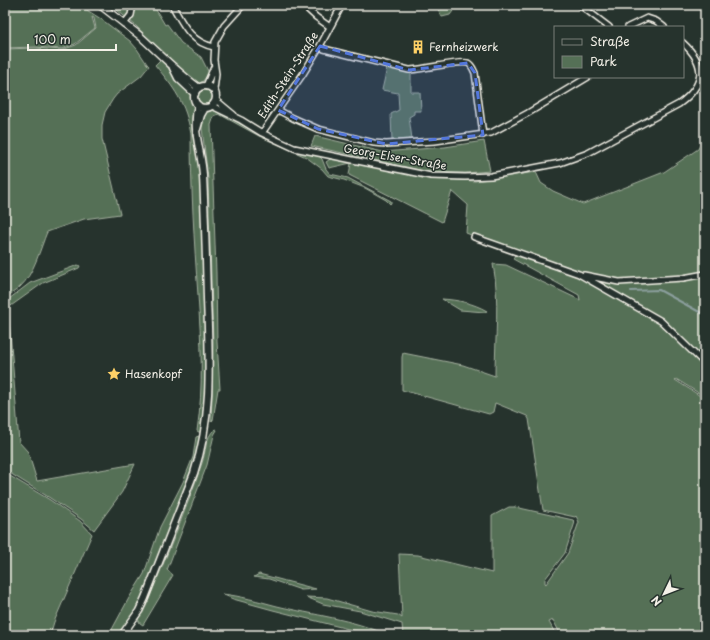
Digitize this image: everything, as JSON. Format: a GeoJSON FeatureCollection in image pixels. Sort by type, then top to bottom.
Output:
{"type":"FeatureCollection","features":[{"type":"Feature","properties":{"kind":"street"},"geometry":{"type":"LineString","coordinates":[[100,5],[144,40],[173,68],[183,74],[197,91]]}},
{"type":"Feature","properties":{"kind":"street"},"geometry":{"type":"LineString","coordinates":[[124,24],[131,15],[133,5]]}},
{"type":"Feature","properties":{"kind":"street"},"geometry":{"type":"LineString","coordinates":[[172,5],[192,37],[201,43],[214,47]]}},
{"type":"Feature","properties":{"kind":"street"},"geometry":{"type":"LineString","coordinates":[[196,131],[205,108],[212,106],[216,100],[214,90],[216,74],[214,66],[214,47],[219,33],[243,5]]}},
{"type":"Feature","properties":{"kind":"street"},"geometry":{"type":"LineString","coordinates":[[303,5],[330,27]]}},
{"type":"Feature","properties":{"kind":"street","name":"Edith-Stein-Straße"},"geometry":{"type":"LineString","coordinates":[[262,133],[303,74],[342,5]]}},
{"type":"Feature","properties":{"kind":"street"},"geometry":{"type":"LineString","coordinates":[[580,5],[608,26]]}},
{"type":"Feature","properties":{"kind":"street"},"geometry":{"type":"LineString","coordinates":[[630,26],[647,18],[656,21],[663,26]]}},
{"type":"Feature","properties":{"kind":"street","name":"Georg-Elser-Straße"},"geometry":{"type":"LineString","coordinates":[[212,106],[241,120],[262,133],[294,148],[431,176],[491,176],[560,163],[588,153],[652,119],[689,97],[697,87],[700,70],[695,56],[684,44]]}},
{"type":"Feature","properties":{"kind":"street"},"geometry":{"type":"LineString","coordinates":[[320,46],[324,49],[409,70],[468,63],[474,73],[483,135]]}},
{"type":"Feature","properties":{"kind":"street"},"geometry":{"type":"LineString","coordinates":[[205,108],[198,104],[195,100],[197,91],[206,86],[214,66]]}},
{"type":"Feature","properties":{"kind":"street"},"geometry":{"type":"LineString","coordinates":[[278,110],[318,129],[374,143],[392,144],[435,141],[483,135],[495,131],[586,78]]}},
{"type":"Feature","properties":{"kind":"street"},"geometry":{"type":"LineString","coordinates":[[206,86],[214,90]]}},
{"type":"Feature","properties":{"kind":"street","name":"Georg-Elser-Straße"},"geometry":{"type":"LineString","coordinates":[[216,100],[241,120]]}},
{"type":"Feature","properties":{"kind":"street"},"geometry":{"type":"LineString","coordinates":[[122,635],[139,611],[145,598],[194,473],[200,456],[206,427],[209,383],[209,344],[203,174],[194,122],[198,104]]}},
{"type":"Feature","properties":{"kind":"street"},"geometry":{"type":"LineString","coordinates":[[474,236],[579,274],[619,282],[683,278],[705,274]]}},
{"type":"Feature","properties":{"kind":"street"},"geometry":{"type":"LineString","coordinates":[[579,274],[661,321],[705,364]]}},
{"type":"Feature","properties":{"kind":"highlighted area"},"geometry":{"type":"Polygon","coordinates":[[[320,46],[409,70],[468,63],[475,73],[483,135],[386,144],[318,129],[278,110],[320,46]]]}},
{"type":"Feature","properties":{"kind":"green space"},"geometry":{"type":"Polygon","coordinates":[[[5,5],[79,5],[101,19],[130,41],[149,66],[141,76],[117,94],[113,99],[105,112],[102,125],[102,139],[120,214],[84,219],[47,232],[36,261],[25,282],[17,290],[5,298],[5,49],[35,48],[62,50],[76,45],[96,28],[94,18],[92,17],[95,28],[75,44],[62,49],[35,47],[5,48],[5,5]]]}},
{"type":"Feature","properties":{"kind":"green space"},"geometry":{"type":"Polygon","coordinates":[[[111,5],[153,5],[165,25],[167,24],[181,43],[201,57],[209,73],[203,81],[198,84],[193,83],[136,26],[111,5]]]}},
{"type":"Feature","properties":{"kind":"green space"},"geometry":{"type":"Polygon","coordinates":[[[436,5],[450,5],[453,11],[450,15],[442,17],[436,5]]]}},
{"type":"Feature","properties":{"kind":"green space"},"geometry":{"type":"Polygon","coordinates":[[[161,59],[183,87],[192,95],[194,110],[192,119],[199,153],[207,344],[206,395],[201,433],[197,431],[201,397],[201,363],[193,214],[191,134],[186,113],[178,96],[155,65],[161,59]]]}},
{"type":"Feature","properties":{"kind":"green space"},"geometry":{"type":"Polygon","coordinates":[[[387,68],[411,73],[411,92],[420,92],[421,111],[414,111],[414,114],[409,117],[412,139],[392,141],[391,114],[399,110],[398,93],[382,90],[387,68]]]}},
{"type":"Feature","properties":{"kind":"green space"},"geometry":{"type":"Polygon","coordinates":[[[205,90],[210,92],[212,97],[210,102],[205,104],[200,102],[198,97],[200,92],[205,90]]]}},
{"type":"Feature","properties":{"kind":"green space"},"geometry":{"type":"Polygon","coordinates":[[[213,110],[284,146],[300,152],[319,156],[330,174],[348,178],[391,201],[391,203],[390,204],[386,200],[365,188],[328,176],[322,169],[306,157],[259,136],[219,114],[214,116],[211,125],[217,342],[220,389],[218,389],[213,420],[211,422],[213,342],[208,178],[202,128],[206,113],[213,110]]]}},
{"type":"Feature","properties":{"kind":"green space"},"geometry":{"type":"Polygon","coordinates":[[[705,135],[705,397],[676,379],[675,380],[705,399],[705,635],[561,635],[553,620],[549,622],[556,635],[403,635],[402,624],[360,611],[323,604],[306,597],[327,598],[372,611],[398,615],[402,618],[399,554],[418,555],[492,573],[492,516],[509,507],[573,520],[575,522],[565,553],[545,579],[546,584],[568,553],[579,522],[576,516],[543,510],[529,419],[527,416],[495,403],[493,412],[489,414],[402,390],[403,353],[463,365],[495,376],[497,306],[493,264],[506,265],[580,300],[579,295],[513,259],[516,252],[466,233],[468,205],[452,191],[442,222],[349,175],[351,163],[329,168],[326,162],[333,157],[432,178],[475,181],[536,172],[541,183],[553,191],[583,204],[664,172],[698,149],[705,135]]]}},
{"type":"Feature","properties":{"kind":"green space"},"geometry":{"type":"Polygon","coordinates":[[[315,136],[383,152],[445,147],[484,141],[490,171],[466,173],[429,172],[311,146],[315,136]]]}},
{"type":"Feature","properties":{"kind":"green space"},"geometry":{"type":"Polygon","coordinates":[[[78,265],[80,266],[79,268],[43,283],[8,308],[19,442],[28,452],[37,481],[135,464],[122,492],[94,530],[81,519],[50,498],[5,470],[5,302],[30,283],[78,265]]]}},
{"type":"Feature","properties":{"kind":"green space"},"geometry":{"type":"Polygon","coordinates":[[[442,299],[465,302],[487,311],[460,310],[442,299]]]}},
{"type":"Feature","properties":{"kind":"green space"},"geometry":{"type":"Polygon","coordinates":[[[215,429],[217,430],[214,435],[207,465],[167,570],[173,575],[143,625],[138,619],[146,606],[189,499],[202,463],[209,436],[215,429]]]}},
{"type":"Feature","properties":{"kind":"green space"},"geometry":{"type":"Polygon","coordinates":[[[199,436],[202,438],[197,459],[137,610],[119,635],[109,635],[144,574],[160,527],[183,482],[193,457],[196,437],[199,436]]]}},
{"type":"Feature","properties":{"kind":"green space"},"geometry":{"type":"Polygon","coordinates":[[[5,473],[50,500],[80,521],[92,534],[54,622],[50,635],[5,635],[5,473]]]}},
{"type":"Feature","properties":{"kind":"green space"},"geometry":{"type":"Polygon","coordinates":[[[259,574],[316,589],[301,590],[269,579],[254,577],[259,574]]]}},
{"type":"Feature","properties":{"kind":"green space"},"geometry":{"type":"Polygon","coordinates":[[[222,594],[243,597],[347,621],[387,635],[372,635],[273,610],[233,599],[222,594]]]}},
{"type":"Feature","properties":{"kind":"waterway"},"geometry":{"type":"LineString","coordinates":[[631,291],[659,290],[705,315]]}},
{"type":"Feature","properties":{"kind":"place","name":"Fernheizwerk"},"geometry":{"type":"Point","coordinates":[418,47]}},
{"type":"Feature","properties":{"kind":"place","name":"Hasenkopf"},"geometry":{"type":"Point","coordinates":[114,374]}}]}
